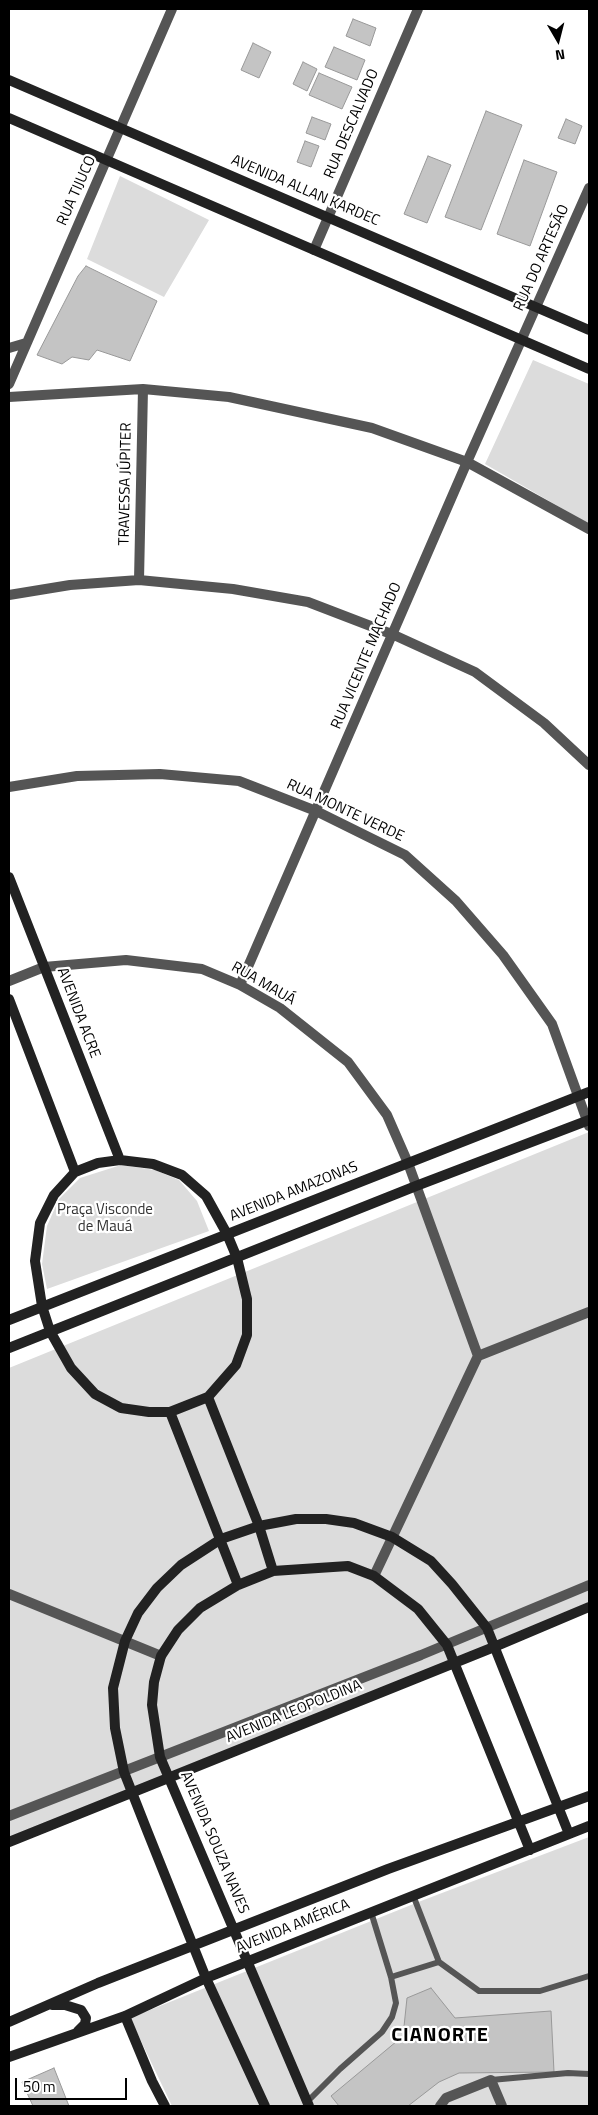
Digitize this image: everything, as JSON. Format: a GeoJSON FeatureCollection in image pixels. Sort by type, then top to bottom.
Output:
{"type":"FeatureCollection","features":[{"type":"Feature","properties":{"kind":"street","name":"RUA TIJUCO"},"geometry":{"type":"LineString","coordinates":[[9,384],[172,9]]}},
{"type":"Feature","properties":{"kind":"street","name":"RUA DESCALVADO"},"geometry":{"type":"LineString","coordinates":[[314,250],[418,9]]}},
{"type":"Feature","properties":{"kind":"street","name":"AVENIDA ALLAN KARDEC"},"geometry":{"type":"LineString","coordinates":[[9,80],[589,330]]}},
{"type":"Feature","properties":{"kind":"street"},"geometry":{"type":"LineString","coordinates":[[9,118],[589,369]]}},
{"type":"Feature","properties":{"kind":"street","name":"RUA DO ARTESÃO"},"geometry":{"type":"LineString","coordinates":[[523,340],[589,188]]}},
{"type":"Feature","properties":{"kind":"street","name":"RUA VICENTE MACHADO"},"geometry":{"type":"LineString","coordinates":[[240,985],[394,635],[467,462],[523,340]]}},
{"type":"Feature","properties":{"kind":"street"},"geometry":{"type":"LineString","coordinates":[[9,348],[26,343]]}},
{"type":"Feature","properties":{"kind":"street"},"geometry":{"type":"LineString","coordinates":[[9,397],[143,389],[229,397],[372,428],[467,462],[589,530]]}},
{"type":"Feature","properties":{"kind":"street","name":"TRAVESSA JÚPITER"},"geometry":{"type":"LineString","coordinates":[[139,580],[143,389]]}},
{"type":"Feature","properties":{"kind":"street"},"geometry":{"type":"LineString","coordinates":[[9,595],[70,585],[139,580],[233,589],[308,602],[394,635],[474,672],[544,723],[589,765]]}},
{"type":"Feature","properties":{"kind":"street","name":"RUA MONTE VERDE"},"geometry":{"type":"LineString","coordinates":[[9,788],[77,776],[160,774],[239,781],[316,811],[405,856],[456,901],[503,955],[552,1024],[589,1122]]}},
{"type":"Feature","properties":{"kind":"street","name":"AVENIDA ACRE"},"geometry":{"type":"LineString","coordinates":[[9,877],[120,1160]]}},
{"type":"Feature","properties":{"kind":"street","name":"RUA MAUÁ"},"geometry":{"type":"LineString","coordinates":[[9,981],[44,967],[126,960],[202,969],[240,985],[280,1008],[348,1062],[387,1115],[408,1163],[478,1356]]}},
{"type":"Feature","properties":{"kind":"street"},"geometry":{"type":"LineString","coordinates":[[9,999],[75,1172]]}},
{"type":"Feature","properties":{"kind":"street","name":"AVENIDA AMAZONAS"},"geometry":{"type":"LineString","coordinates":[[9,1320],[589,1092]]}},
{"type":"Feature","properties":{"kind":"street"},"geometry":{"type":"LineString","coordinates":[[9,1348],[50,1330],[416,1186],[589,1122]]}},
{"type":"Feature","properties":{"kind":"street"},"geometry":{"type":"LineString","coordinates":[[120,1160],[153,1164],[182,1175],[206,1196],[228,1234],[237,1258],[247,1299],[246,1335],[236,1365],[208,1397],[170,1412],[149,1412],[121,1408],[95,1394],[71,1368],[50,1330],[42,1306],[35,1260],[40,1223],[54,1195],[75,1172],[98,1163],[120,1160]]}},
{"type":"Feature","properties":{"kind":"street"},"geometry":{"type":"LineString","coordinates":[[374,1576],[478,1356],[589,1312]]}},
{"type":"Feature","properties":{"kind":"street"},"geometry":{"type":"LineString","coordinates":[[208,1397],[259,1526],[273,1571]]}},
{"type":"Feature","properties":{"kind":"street"},"geometry":{"type":"LineString","coordinates":[[170,1412],[238,1585]]}},
{"type":"Feature","properties":{"kind":"street"},"geometry":{"type":"LineString","coordinates":[[265,2106],[206,1978],[124,1772],[115,1728],[114,1688],[125,1641],[138,1614],[157,1588],[181,1565],[221,1539],[259,1526],[296,1519],[326,1519],[354,1523],[392,1537],[431,1561],[487,1628],[570,1834]]}},
{"type":"Feature","properties":{"kind":"street","name":"AVENIDA SOUZA NAVES"},"geometry":{"type":"LineString","coordinates":[[308,2104],[235,1929],[160,1757],[152,1705],[154,1682],[162,1656],[178,1630],[200,1608],[238,1585],[273,1571],[348,1566],[374,1576],[418,1608],[447,1644],[530,1850]]}},
{"type":"Feature","properties":{"kind":"street"},"geometry":{"type":"LineString","coordinates":[[9,1816],[447,1644],[589,1585]]}},
{"type":"Feature","properties":{"kind":"street"},"geometry":{"type":"LineString","coordinates":[[9,1594],[162,1656]]}},
{"type":"Feature","properties":{"kind":"street","name":"AVENIDA LEOPOLDINA"},"geometry":{"type":"LineString","coordinates":[[9,1842],[589,1607]]}},
{"type":"Feature","properties":{"kind":"street","name":"AVENIDA AMÉRICA"},"geometry":{"type":"LineString","coordinates":[[9,2022],[98,1983],[400,1864],[589,1796]]}},
{"type":"Feature","properties":{"kind":"street","name":"AVENIDA AMÉRICA"},"geometry":{"type":"LineString","coordinates":[[9,2057],[125,2016],[206,1978],[589,1826]]}},
{"type":"Feature","properties":{"kind":"street"},"geometry":{"type":"LineString","coordinates":[[51,2004],[65,2005],[81,2010],[85,2014],[85,2024],[75,2033]]}},
{"type":"Feature","properties":{"kind":"street"},"geometry":{"type":"LineString","coordinates":[[125,2016],[164,2106]]}},
{"type":"Feature","properties":{"kind":"street"},"geometry":{"type":"LineString","coordinates":[[440,2106],[446,2098],[491,2080],[502,2106]]}},
{"type":"Feature","properties":{"kind":"lane"},"geometry":{"type":"LineString","coordinates":[[412,1895],[439,1962],[479,1991],[540,1991],[589,1976]]}},
{"type":"Feature","properties":{"kind":"lane"},"geometry":{"type":"LineString","coordinates":[[308,2104],[340,2069],[382,2032],[392,2017],[396,2003],[391,1977],[371,1912]]}},
{"type":"Feature","properties":{"kind":"lane"},"geometry":{"type":"LineString","coordinates":[[391,1977],[439,1962]]}},
{"type":"Feature","properties":{"kind":"lane"},"geometry":{"type":"LineString","coordinates":[[491,2080],[568,2073],[589,2074]]}},
{"type":"Feature","properties":{"kind":"green space"},"geometry":{"type":"Polygon","coordinates":[[[120,176],[209,220],[164,297],[87,259],[120,176]]]}},
{"type":"Feature","properties":{"kind":"green space"},"geometry":{"type":"Polygon","coordinates":[[[533,360],[589,384],[589,524],[485,464],[533,360]]]}},
{"type":"Feature","properties":{"kind":"green space"},"geometry":{"type":"Polygon","coordinates":[[[589,1132],[589,1610],[9,1841],[9,1368],[589,1132]]]}},
{"type":"Feature","properties":{"kind":"green space","name":"Praça Visconde de Mauá"},"geometry":{"type":"Polygon","coordinates":[[[121,1165],[155,1170],[179,1180],[197,1201],[209,1231],[47,1289],[42,1264],[47,1226],[59,1199],[80,1178],[121,1165]]]}},
{"type":"Feature","properties":{"kind":"green space"},"geometry":{"type":"Polygon","coordinates":[[[589,1837],[589,2106],[172,2106],[130,2018],[421,1901],[589,1837]]]}},
{"type":"Feature","properties":{"kind":"building"},"geometry":{"type":"Polygon","coordinates":[[[353,19],[376,28],[370,46],[346,36],[353,19]]]}},
{"type":"Feature","properties":{"kind":"building"},"geometry":{"type":"Polygon","coordinates":[[[253,43],[271,52],[259,78],[241,70],[253,43]]]}},
{"type":"Feature","properties":{"kind":"building"},"geometry":{"type":"Polygon","coordinates":[[[334,47],[365,60],[357,80],[325,67],[334,47]]]}},
{"type":"Feature","properties":{"kind":"building"},"geometry":{"type":"Polygon","coordinates":[[[303,62],[317,69],[307,91],[293,84],[303,62]]]}},
{"type":"Feature","properties":{"kind":"building"},"geometry":{"type":"Polygon","coordinates":[[[319,73],[352,87],[342,109],[309,95],[319,73]]]}},
{"type":"Feature","properties":{"kind":"building"},"geometry":{"type":"Polygon","coordinates":[[[486,111],[522,125],[481,230],[445,217],[486,111]]]}},
{"type":"Feature","properties":{"kind":"building"},"geometry":{"type":"Polygon","coordinates":[[[312,117],[331,124],[325,140],[306,133],[312,117]]]}},
{"type":"Feature","properties":{"kind":"building"},"geometry":{"type":"Polygon","coordinates":[[[566,119],[582,126],[575,144],[558,138],[566,119]]]}},
{"type":"Feature","properties":{"kind":"building"},"geometry":{"type":"Polygon","coordinates":[[[305,141],[319,146],[311,167],[297,162],[305,141]]]}},
{"type":"Feature","properties":{"kind":"building"},"geometry":{"type":"Polygon","coordinates":[[[428,156],[451,165],[427,223],[404,214],[428,156]]]}},
{"type":"Feature","properties":{"kind":"building"},"geometry":{"type":"Polygon","coordinates":[[[524,160],[557,172],[530,246],[497,234],[524,160]]]}},
{"type":"Feature","properties":{"kind":"building"},"geometry":{"type":"Polygon","coordinates":[[[86,266],[157,301],[130,361],[97,350],[89,360],[72,357],[62,364],[37,355],[78,276],[86,266]]]}},
{"type":"Feature","properties":{"kind":"building"},"geometry":{"type":"Polygon","coordinates":[[[431,1988],[455,2018],[551,2011],[554,2072],[459,2073],[439,2082],[408,2106],[339,2106],[331,2096],[403,2036],[407,1998],[431,1988]]]}},
{"type":"Feature","properties":{"kind":"building"},"geometry":{"type":"Polygon","coordinates":[[[54,2068],[69,2106],[33,2106],[22,2082],[54,2068]]]}},
{"type":"Feature","properties":{"kind":"district","name":"CIANORTE"},"geometry":{"type":"Point","coordinates":[440,2036]}}]}
